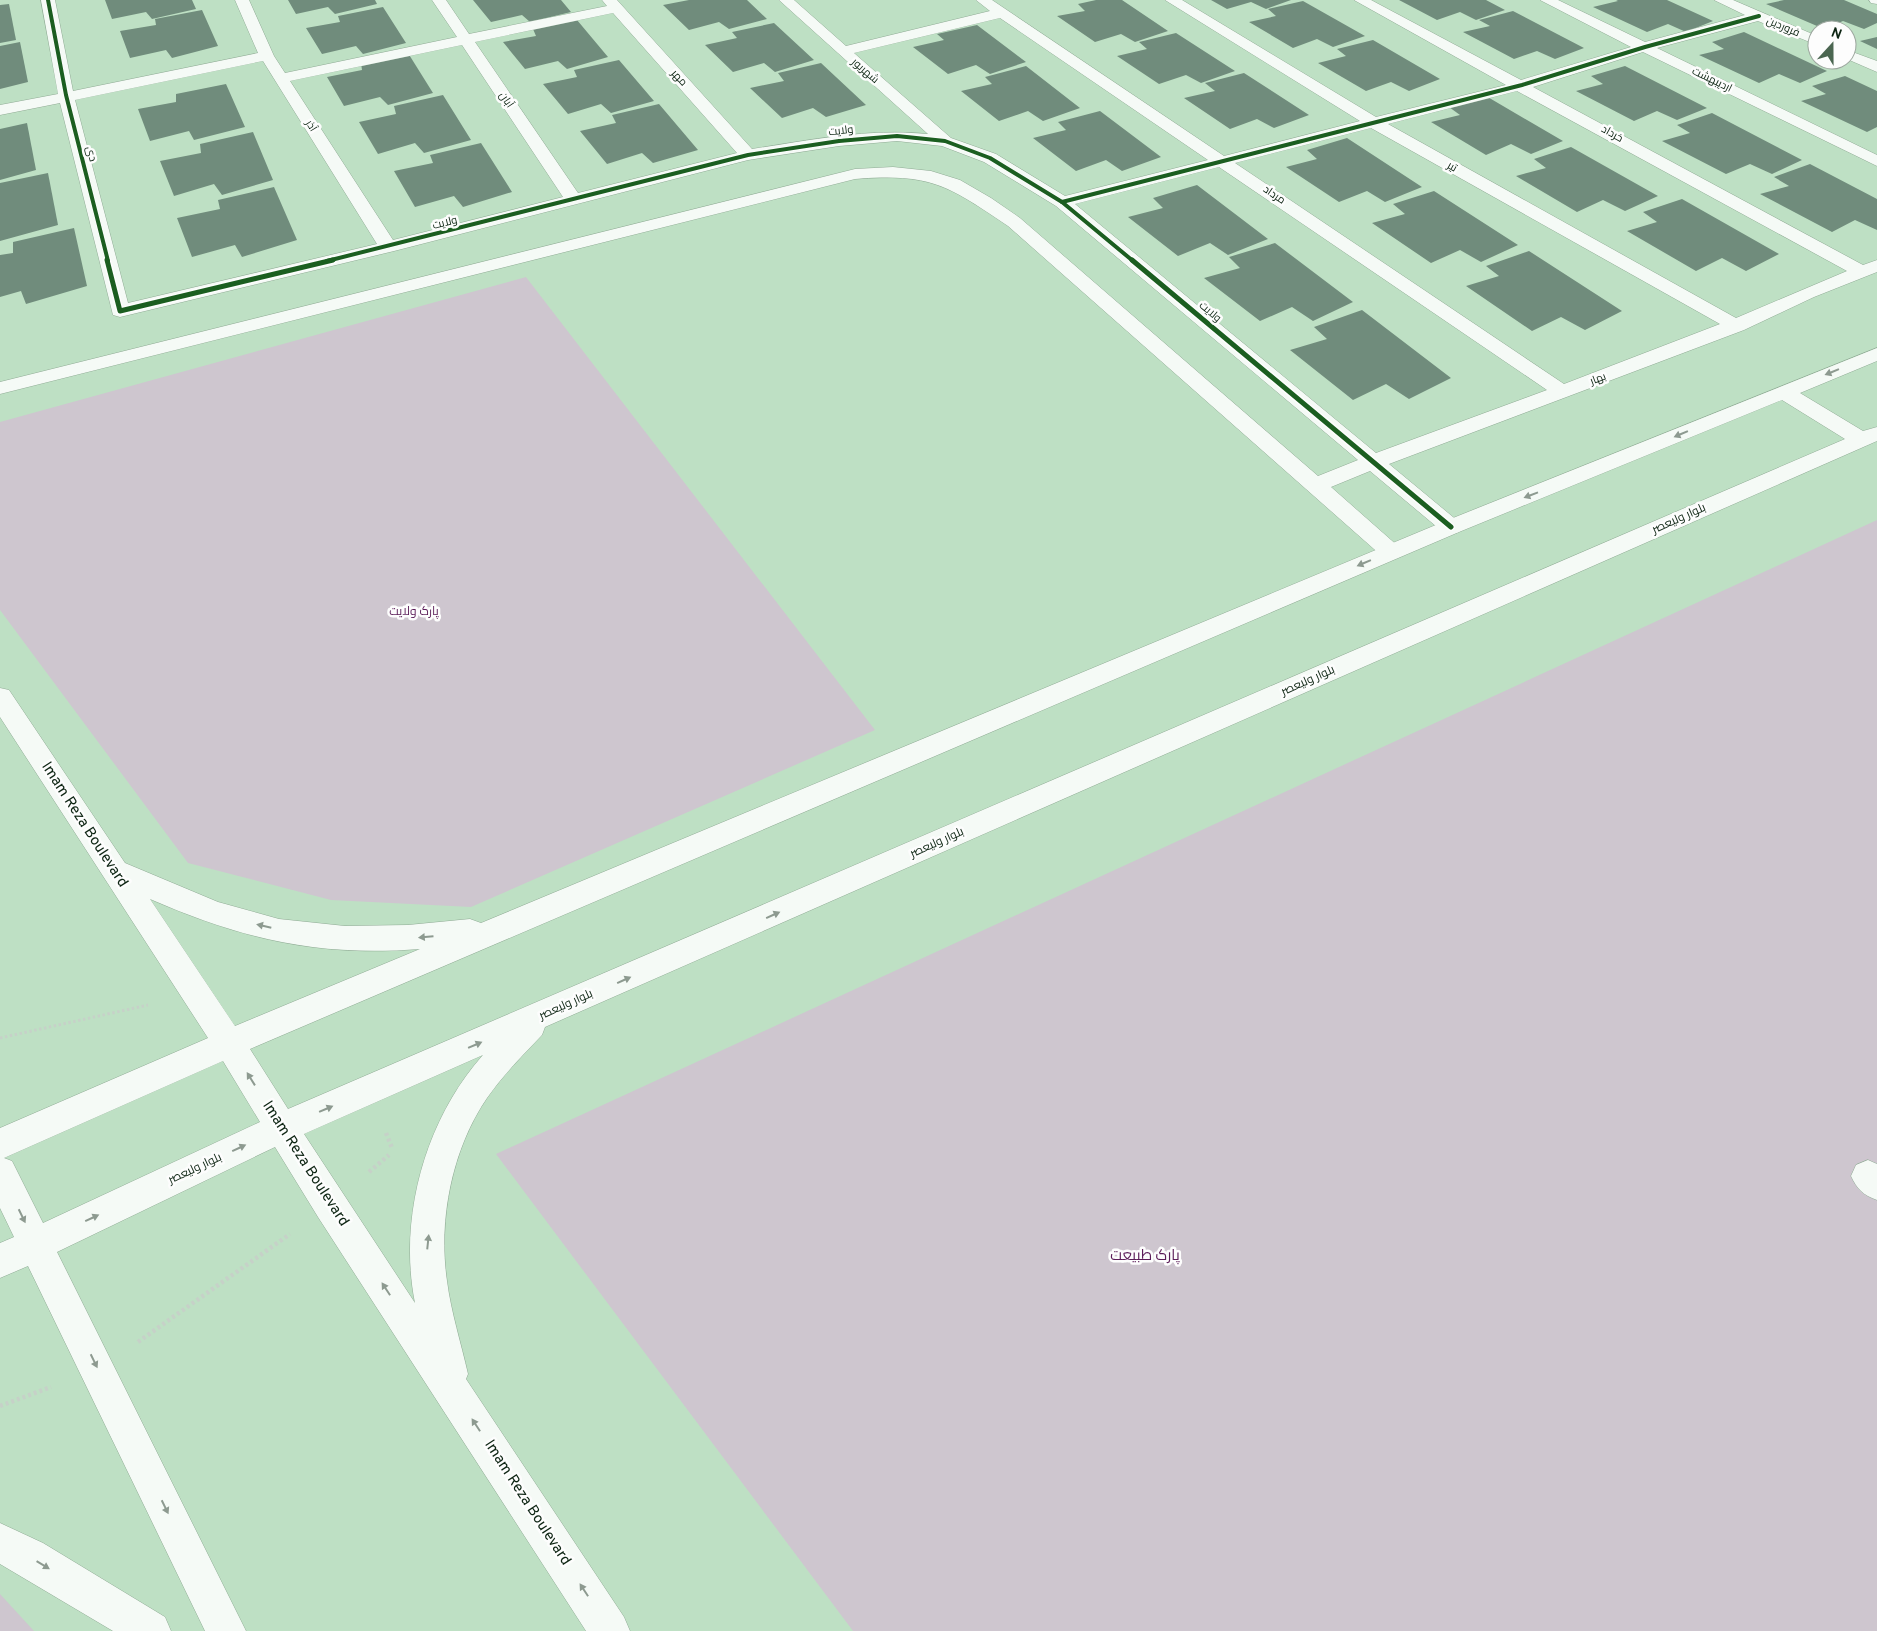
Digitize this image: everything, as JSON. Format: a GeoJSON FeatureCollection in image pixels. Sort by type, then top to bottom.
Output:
{"type":"FeatureCollection","features":[{"type":"Feature","properties":{"kind":"street","name":"دی"},"geometry":{"type":"LineString","coordinates":[[48,0],[66,95],[120,311]]}},
{"type":"Feature","properties":{"kind":"street","name":"آذر"},"geometry":{"type":"LineString","coordinates":[[242,0],[267,56],[388,247]]}},
{"type":"Feature","properties":{"kind":"street","name":"آبان"},"geometry":{"type":"LineString","coordinates":[[439,0],[574,200]]}},
{"type":"Feature","properties":{"kind":"street","name":"شهریور"},"geometry":{"type":"LineString","coordinates":[[786,0],[945,141]]}},
{"type":"Feature","properties":{"kind":"street","name":"مرداد"},"geometry":{"type":"LineString","coordinates":[[984,0],[1563,392]]}},
{"type":"Feature","properties":{"kind":"street","name":"تیر"},"geometry":{"type":"LineString","coordinates":[[1172,0],[1374,123],[1736,326]]}},
{"type":"Feature","properties":{"kind":"street","name":"خرداد"},"geometry":{"type":"LineString","coordinates":[[1361,0],[1869,268]]}},
{"type":"Feature","properties":{"kind":"street","name":"اردیبهشت"},"geometry":{"type":"LineString","coordinates":[[1547,0],[1877,161]]}},
{"type":"Feature","properties":{"kind":"street","name":"فروردین"},"geometry":{"type":"LineString","coordinates":[[1720,0],[1807,37]]}},
{"type":"Feature","properties":{"kind":"street"},"geometry":{"type":"LineString","coordinates":[[281,78],[465,40],[613,4]]}},
{"type":"Feature","properties":{"kind":"street","name":"مهر"},"geometry":{"type":"LineString","coordinates":[[613,4],[748,156]]}},
{"type":"Feature","properties":{"kind":"street"},"geometry":{"type":"LineString","coordinates":[[842,50],[1002,13]]}},
{"type":"Feature","properties":{"kind":"street"},"geometry":{"type":"LineString","coordinates":[[1062,202],[1522,85],[1644,47],[1759,16]]}},
{"type":"Feature","properties":{"kind":"street"},"geometry":{"type":"LineString","coordinates":[[0,110],[66,95],[267,56]]}},
{"type":"Feature","properties":{"kind":"street"},"geometry":{"type":"LineString","coordinates":[[1857,58],[1877,67]]}},
{"type":"Feature","properties":{"kind":"street","name":"ولایت"},"geometry":{"type":"LineString","coordinates":[[120,311],[388,247],[748,156],[839,141],[897,136],[945,141],[990,158],[1062,202],[1451,527]]}},
{"type":"Feature","properties":{"kind":"street"},"geometry":{"type":"LineString","coordinates":[[0,388],[855,174],[887,171],[919,173],[954,184],[1014,222],[1316,485],[1390,552]]}},
{"type":"Feature","properties":{"kind":"street","name":"بهار"},"geometry":{"type":"LineString","coordinates":[[1316,485],[1736,326],[1869,268]]}},
{"type":"Feature","properties":{"kind":"street"},"geometry":{"type":"LineString","coordinates":[[0,1144],[228,1043],[1390,552],[1877,354]]}},
{"type":"Feature","properties":{"kind":"street"},"geometry":{"type":"LineString","coordinates":[[1784,392],[1869,436]]}},
{"type":"Feature","properties":{"kind":"street","name":"بلوار ولیعصر"},"geometry":{"type":"LineString","coordinates":[[0,1261],[281,1128],[1869,436]]}},
{"type":"Feature","properties":{"kind":"street","name":"Imam Reza Boulevard"},"geometry":{"type":"LineString","coordinates":[[0,697],[228,1043],[330,1205],[610,1631]]}},
{"type":"Feature","properties":{"kind":"street"},"geometry":{"type":"LineString","coordinates":[[114,870],[190,904],[243,921],[302,935],[368,939],[426,937],[509,925]]}},
{"type":"Feature","properties":{"kind":"street"},"geometry":{"type":"LineString","coordinates":[[455,1393],[432,1296],[427,1251],[437,1177],[450,1136],[470,1097],[498,1061],[539,1017]]}},
{"type":"Feature","properties":{"kind":"street"},"geometry":{"type":"LineString","coordinates":[[0,1172],[226,1631]]}},
{"type":"Feature","properties":{"kind":"street"},"geometry":{"type":"LineString","coordinates":[[0,1543],[29,1557],[151,1631]]}},
{"type":"Feature","properties":{"kind":"path"},"geometry":{"type":"LineString","coordinates":[[0,1406],[98,1370],[330,1205],[393,1151]]}},
{"type":"Feature","properties":{"kind":"green space","name":"پارک ولایت"},"geometry":{"type":"Polygon","coordinates":[[[526,277],[875,730],[471,907],[331,900],[188,863],[0,610],[0,422],[526,277]]]}},
{"type":"Feature","properties":{"kind":"green space","name":"پارک طبیعت"},"geometry":{"type":"Polygon","coordinates":[[[1877,520],[1877,1631],[853,1631],[496,1154],[1877,520]]]}},
{"type":"Feature","properties":{"kind":"green space"},"geometry":{"type":"Polygon","coordinates":[[[0,1594],[34,1631],[0,1631],[0,1594]]]}},
{"type":"Feature","properties":{"kind":"building"},"geometry":{"type":"Polygon","coordinates":[[[105,0],[192,0],[196,9],[152,19],[146,12],[112,19],[105,0]]]}},
{"type":"Feature","properties":{"kind":"building"},"geometry":{"type":"Polygon","coordinates":[[[288,0],[375,0],[377,4],[335,14],[328,7],[296,14],[288,0]]]}},
{"type":"Feature","properties":{"kind":"building"},"geometry":{"type":"Polygon","coordinates":[[[473,0],[561,0],[571,12],[530,22],[522,15],[491,22],[473,0]]]}},
{"type":"Feature","properties":{"kind":"building"},"geometry":{"type":"Polygon","coordinates":[[[689,0],[747,0],[767,19],[729,29],[719,22],[689,30],[663,5],[689,0]]]}},
{"type":"Feature","properties":{"kind":"building"},"geometry":{"type":"Polygon","coordinates":[[[1096,0],[1122,0],[1168,31],[1135,42],[1121,34],[1095,42],[1057,16],[1085,11],[1078,4],[1096,0]]]}},
{"type":"Feature","properties":{"kind":"building"},"geometry":{"type":"Polygon","coordinates":[[[1211,0],[1291,0],[1266,9],[1251,2],[1227,9],[1211,0]]]}},
{"type":"Feature","properties":{"kind":"building"},"geometry":{"type":"Polygon","coordinates":[[[1399,0],[1486,0],[1505,10],[1476,20],[1460,12],[1437,20],[1399,0]]]}},
{"type":"Feature","properties":{"kind":"building"},"geometry":{"type":"Polygon","coordinates":[[[1616,0],[1667,0],[1713,21],[1686,32],[1668,24],[1647,32],[1593,7],[1618,1],[1616,0]]]}},
{"type":"Feature","properties":{"kind":"building"},"geometry":{"type":"Polygon","coordinates":[[[1784,0],[1844,0],[1877,14],[1877,23],[1864,29],[1857,26],[1857,20],[1807,20],[1807,22],[1766,4],[1784,0]]]}},
{"type":"Feature","properties":{"kind":"building"},"geometry":{"type":"Polygon","coordinates":[[[1303,1],[1365,36],[1333,47],[1317,39],[1293,48],[1249,22],[1276,16],[1268,9],[1303,1]]]}},
{"type":"Feature","properties":{"kind":"building"},"geometry":{"type":"Polygon","coordinates":[[[9,4],[16,40],[0,43],[0,5],[9,4]]]}},
{"type":"Feature","properties":{"kind":"building"},"geometry":{"type":"Polygon","coordinates":[[[383,7],[406,43],[363,54],[356,46],[322,54],[306,28],[340,22],[338,16],[383,7]]]}},
{"type":"Feature","properties":{"kind":"building"},"geometry":{"type":"Polygon","coordinates":[[[202,10],[218,46],[172,58],[166,50],[130,58],[120,31],[156,25],[155,19],[202,10]]]}},
{"type":"Feature","properties":{"kind":"building"},"geometry":{"type":"Polygon","coordinates":[[[1513,11],[1584,48],[1555,59],[1537,51],[1514,59],[1463,32],[1490,26],[1479,20],[1513,11]]]}},
{"type":"Feature","properties":{"kind":"building"},"geometry":{"type":"Polygon","coordinates":[[[577,20],[608,57],[567,69],[558,61],[525,69],[503,42],[536,36],[533,29],[577,20]]]}},
{"type":"Feature","properties":{"kind":"building"},"geometry":{"type":"Polygon","coordinates":[[[774,23],[814,60],[775,72],[764,63],[733,72],[705,45],[737,38],[732,32],[774,23]]]}},
{"type":"Feature","properties":{"kind":"building"},"geometry":{"type":"Polygon","coordinates":[[[977,25],[1026,62],[990,74],[976,65],[948,74],[913,47],[944,40],[937,34],[977,25]]]}},
{"type":"Feature","properties":{"kind":"building"},"geometry":{"type":"Polygon","coordinates":[[[1744,32],[1807,62],[1807,70],[1827,71],[1800,83],[1779,74],[1759,83],[1699,55],[1724,49],[1712,42],[1744,32]]]}},
{"type":"Feature","properties":{"kind":"building"},"geometry":{"type":"Polygon","coordinates":[[[1176,33],[1235,71],[1201,83],[1186,75],[1159,84],[1117,56],[1147,49],[1139,42],[1176,33]]]}},
{"type":"Feature","properties":{"kind":"building"},"geometry":{"type":"Polygon","coordinates":[[[1877,37],[1877,49],[1860,41],[1877,37]]]}},
{"type":"Feature","properties":{"kind":"building"},"geometry":{"type":"Polygon","coordinates":[[[1373,40],[1440,79],[1409,91],[1391,82],[1366,91],[1318,63],[1346,56],[1337,49],[1373,40]]]}},
{"type":"Feature","properties":{"kind":"building"},"geometry":{"type":"Polygon","coordinates":[[[20,42],[28,82],[0,89],[0,46],[20,42]]]}},
{"type":"Feature","properties":{"kind":"building"},"geometry":{"type":"Polygon","coordinates":[[[408,53],[433,93],[388,105],[380,97],[344,106],[327,77],[362,70],[361,63],[408,53]]]}},
{"type":"Feature","properties":{"kind":"building"},"geometry":{"type":"Polygon","coordinates":[[[619,60],[654,101],[611,113],[601,104],[568,114],[543,84],[577,77],[574,70],[619,60]]]}},
{"type":"Feature","properties":{"kind":"building"},"geometry":{"type":"Polygon","coordinates":[[[821,63],[866,105],[826,117],[813,108],[782,118],[750,88],[784,81],[778,73],[821,63]]]}},
{"type":"Feature","properties":{"kind":"building"},"geometry":{"type":"Polygon","coordinates":[[[1026,66],[1080,108],[1043,121],[1028,111],[999,121],[961,91],[992,84],[985,77],[1026,66]]]}},
{"type":"Feature","properties":{"kind":"building"},"geometry":{"type":"Polygon","coordinates":[[[1625,66],[1707,108],[1677,120],[1657,111],[1634,121],[1576,91],[1603,84],[1591,76],[1625,66]]]}},
{"type":"Feature","properties":{"kind":"building"},"geometry":{"type":"Polygon","coordinates":[[[1244,73],[1309,115],[1274,128],[1257,119],[1230,129],[1184,98],[1215,91],[1205,83],[1244,73]]]}},
{"type":"Feature","properties":{"kind":"building"},"geometry":{"type":"Polygon","coordinates":[[[1845,76],[1877,91],[1877,127],[1867,132],[1801,101],[1826,94],[1812,86],[1845,76]]]}},
{"type":"Feature","properties":{"kind":"building"},"geometry":{"type":"Polygon","coordinates":[[[226,84],[245,127],[194,140],[189,131],[150,141],[138,109],[176,102],[176,94],[226,84]]]}},
{"type":"Feature","properties":{"kind":"building"},"geometry":{"type":"Polygon","coordinates":[[[443,95],[471,140],[424,153],[415,143],[378,154],[359,122],[396,114],[394,106],[443,95]]]}},
{"type":"Feature","properties":{"kind":"building"},"geometry":{"type":"Polygon","coordinates":[[[1486,96],[1563,141],[1531,154],[1511,144],[1486,155],[1431,122],[1460,115],[1449,107],[1486,96]]]}},
{"type":"Feature","properties":{"kind":"building"},"geometry":{"type":"Polygon","coordinates":[[[659,104],[698,150],[653,163],[642,153],[607,164],[580,131],[616,123],[612,115],[659,104]]]}},
{"type":"Feature","properties":{"kind":"building"},"geometry":{"type":"Polygon","coordinates":[[[1100,111],[1161,157],[1122,171],[1106,160],[1076,171],[1033,138],[1066,130],[1058,122],[1100,111]]]}},
{"type":"Feature","properties":{"kind":"building"},"geometry":{"type":"Polygon","coordinates":[[[1712,113],[1802,160],[1772,174],[1750,164],[1726,174],[1662,141],[1690,133],[1677,125],[1712,113]]]}},
{"type":"Feature","properties":{"kind":"building"},"geometry":{"type":"Polygon","coordinates":[[[27,123],[36,170],[0,180],[0,129],[27,123]]]}},
{"type":"Feature","properties":{"kind":"building"},"geometry":{"type":"Polygon","coordinates":[[[253,132],[273,180],[222,195],[214,184],[174,196],[160,161],[201,153],[200,144],[253,132]]]}},
{"type":"Feature","properties":{"kind":"building"},"geometry":{"type":"Polygon","coordinates":[[[1347,138],[1422,187],[1385,202],[1367,191],[1339,202],[1286,167],[1317,159],[1307,150],[1347,138]]]}},
{"type":"Feature","properties":{"kind":"building"},"geometry":{"type":"Polygon","coordinates":[[[481,143],[512,192],[463,207],[454,196],[415,207],[394,171],[433,163],[430,155],[481,143]]]}},
{"type":"Feature","properties":{"kind":"building"},"geometry":{"type":"Polygon","coordinates":[[[1571,147],[1658,196],[1625,211],[1603,200],[1577,212],[1516,176],[1546,168],[1534,159],[1571,147]]]}},
{"type":"Feature","properties":{"kind":"building"},"geometry":{"type":"Polygon","coordinates":[[[1810,164],[1877,199],[1877,230],[1855,220],[1832,232],[1760,194],[1789,186],[1774,177],[1810,164]]]}},
{"type":"Feature","properties":{"kind":"building"},"geometry":{"type":"Polygon","coordinates":[[[48,173],[58,225],[0,241],[0,183],[48,173]]]}},
{"type":"Feature","properties":{"kind":"building"},"geometry":{"type":"Polygon","coordinates":[[[1197,185],[1268,239],[1228,255],[1210,243],[1178,256],[1128,217],[1163,208],[1153,198],[1197,185]]]}},
{"type":"Feature","properties":{"kind":"building"},"geometry":{"type":"Polygon","coordinates":[[[274,187],[297,240],[242,257],[235,245],[192,257],[177,218],[220,209],[218,200],[274,187]]]}},
{"type":"Feature","properties":{"kind":"building"},"geometry":{"type":"Polygon","coordinates":[[[1434,191],[1518,245],[1481,262],[1460,250],[1431,263],[1372,223],[1405,214],[1393,204],[1434,191]]]}},
{"type":"Feature","properties":{"kind":"building"},"geometry":{"type":"Polygon","coordinates":[[[1682,199],[1779,254],[1746,271],[1722,258],[1696,271],[1627,231],[1657,222],[1643,212],[1682,199]]]}},
{"type":"Feature","properties":{"kind":"building"},"geometry":{"type":"Polygon","coordinates":[[[74,228],[87,286],[26,304],[21,291],[0,297],[0,255],[13,253],[13,242],[74,228]]]}},
{"type":"Feature","properties":{"kind":"building"},"geometry":{"type":"Polygon","coordinates":[[[1275,243],[1353,302],[1313,321],[1292,307],[1260,321],[1204,278],[1240,268],[1229,257],[1275,243]]]}},
{"type":"Feature","properties":{"kind":"building"},"geometry":{"type":"Polygon","coordinates":[[[1529,251],[1622,311],[1585,330],[1561,317],[1532,331],[1466,286],[1499,276],[1486,266],[1529,251]]]}},
{"type":"Feature","properties":{"kind":"building"},"geometry":{"type":"Polygon","coordinates":[[[1362,310],[1451,378],[1409,399],[1386,384],[1353,400],[1290,350],[1327,339],[1314,327],[1362,310]]]}},
{"type":"Feature","properties":{"kind":"cycle path"},"geometry":{"type":"LineString","coordinates":[[48,0],[66,95],[120,311],[388,247],[748,155],[839,141],[897,136],[945,141],[990,158],[1062,202],[1451,527]]}},
{"type":"Feature","properties":{"kind":"cycle path"},"geometry":{"type":"LineString","coordinates":[[1062,202],[1522,85],[1645,47],[1759,16]]}}]}
